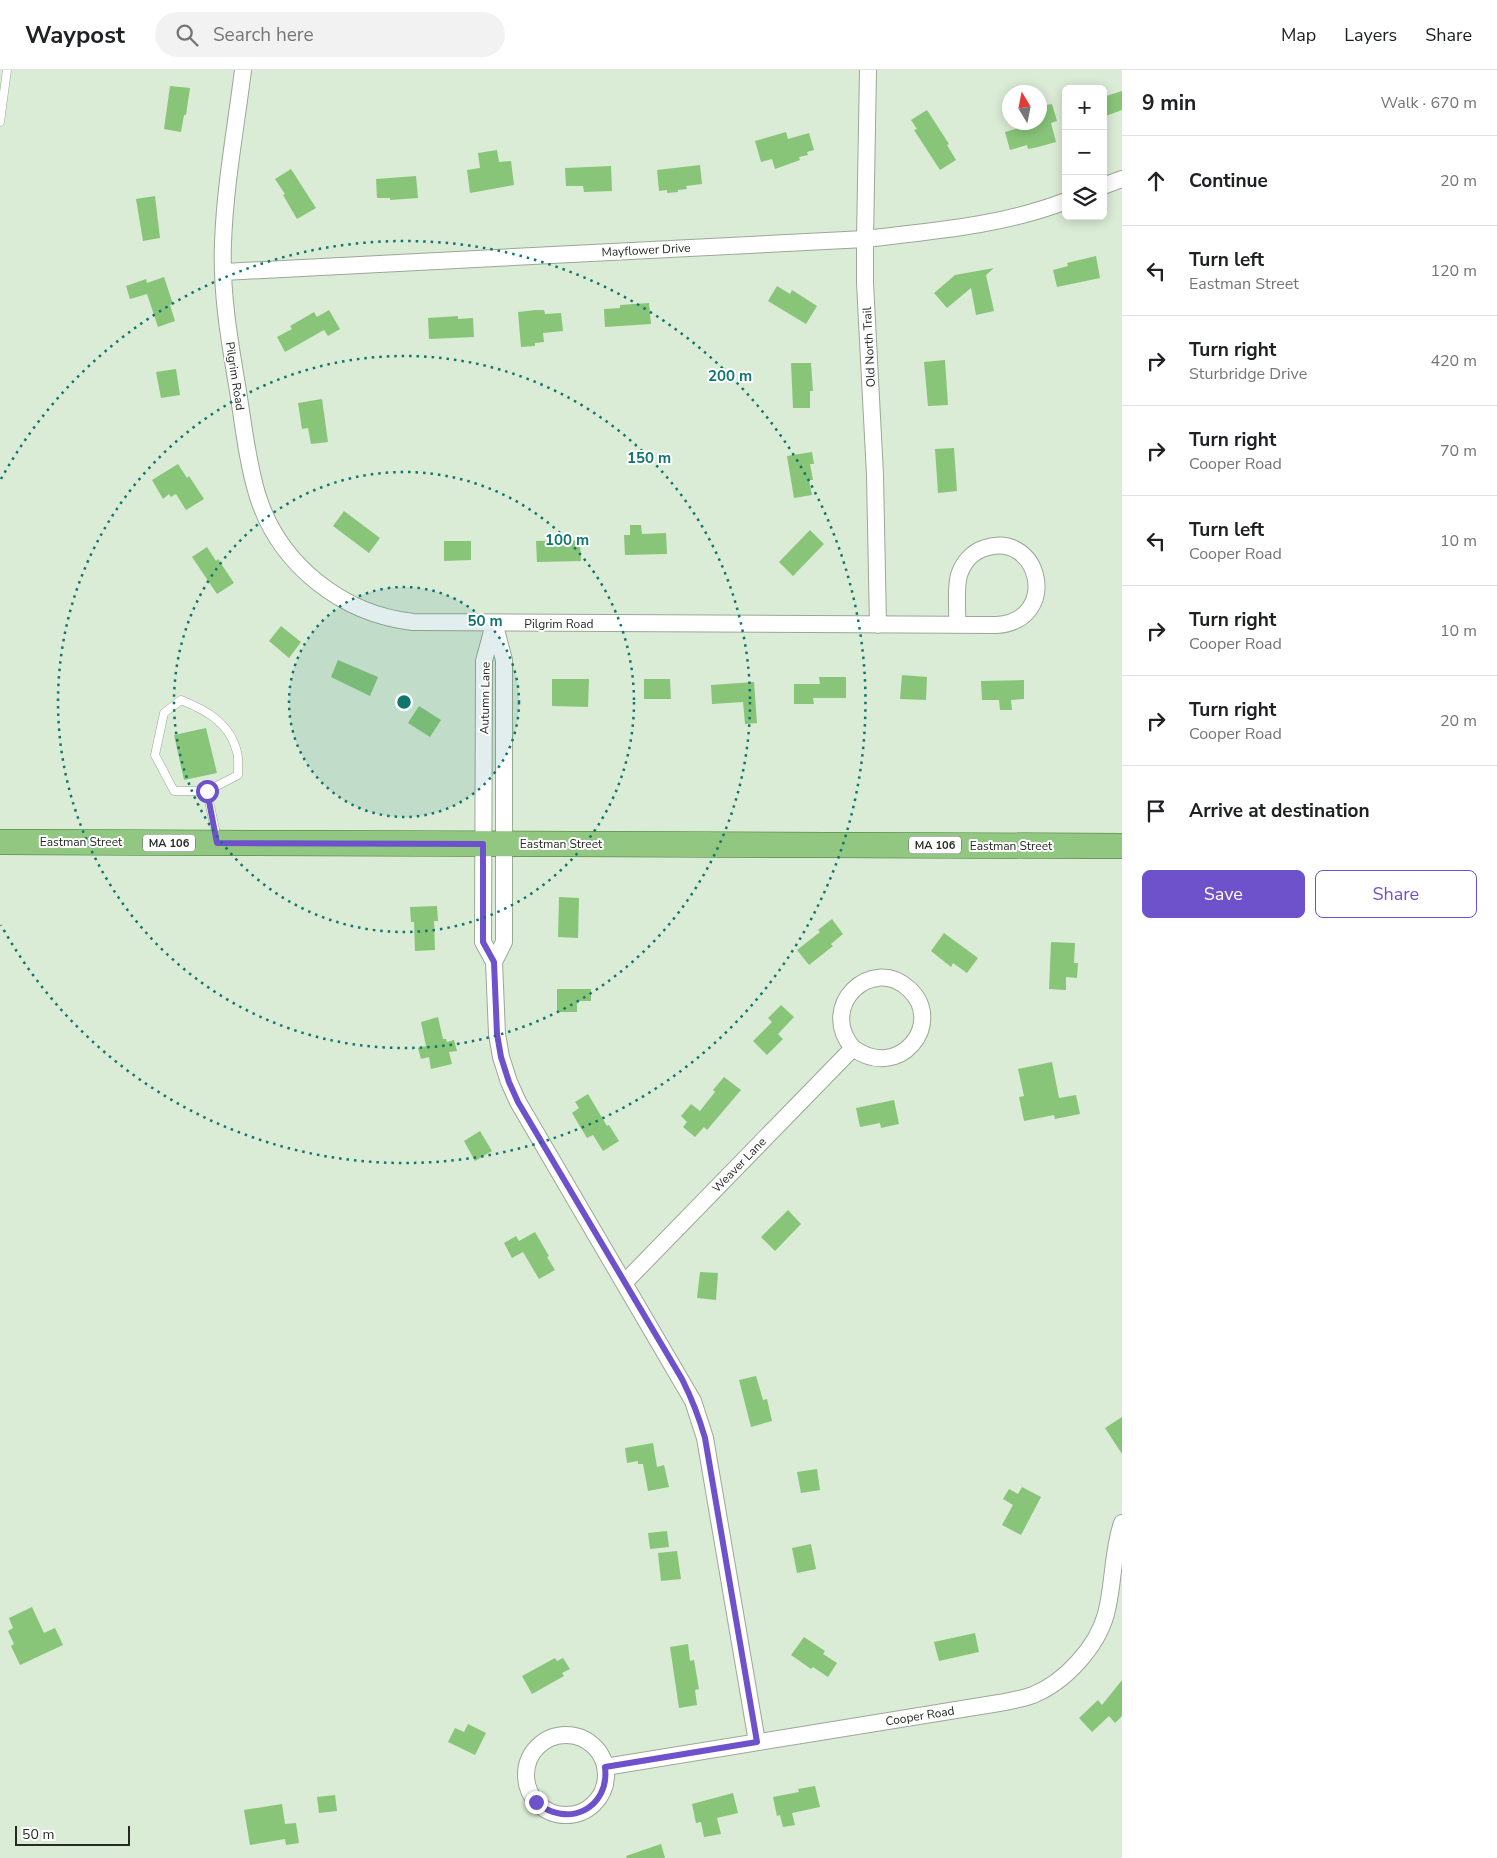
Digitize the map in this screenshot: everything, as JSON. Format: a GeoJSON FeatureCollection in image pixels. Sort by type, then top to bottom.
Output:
{"type":"FeatureCollection","features":[{"type":"Feature","properties":{"kind":"main road","name":"Eastman Street"},"geometry":{"type":"LineString","coordinates":[[0,842],[1122,846]]}},
{"type":"Feature","properties":{"kind":"street","name":"Pilgrim Road"},"geometry":{"type":"LineString","coordinates":[[243,70],[226,212],[223,272],[225,308],[254,482],[258,496],[270,526],[287,552],[309,576],[323,587],[351,604],[381,617],[429,624],[878,625],[958,625],[1006,624],[1014,622],[1032,606],[1037,590],[1036,574],[1028,559],[1014,550],[998,546],[982,549],[968,559],[963,566],[958,581],[958,625]]}},
{"type":"Feature","properties":{"kind":"street","name":"Old North Trail"},"geometry":{"type":"LineString","coordinates":[[868,70],[864,238],[875,475],[878,625]]}},
{"type":"Feature","properties":{"kind":"street"},"geometry":{"type":"LineString","coordinates":[[1107,185],[1122,179]]}},
{"type":"Feature","properties":{"kind":"street","name":"Mayflower Drive"},"geometry":{"type":"LineString","coordinates":[[223,272],[864,238],[988,224],[1062,202]]}},
{"type":"Feature","properties":{"kind":"street","name":"Autumn Lane"},"geometry":{"type":"LineString","coordinates":[[494,624],[484,661],[493,844],[483,942],[494,962],[497,1034],[501,1057],[518,1102],[624,1283]]}},
{"type":"Feature","properties":{"kind":"street"},"geometry":{"type":"LineString","coordinates":[[1122,846],[1122,855]]}},
{"type":"Feature","properties":{"kind":"street"},"geometry":{"type":"LineString","coordinates":[[878,978],[894,980],[909,989],[918,1003],[922,1019],[918,1036],[908,1049],[900,1054],[884,1059],[868,1056],[853,1048],[844,1034],[840,1018],[844,1001],[848,994],[861,983],[878,978]]}},
{"type":"Feature","properties":{"kind":"street","name":"Weaver Lane"},"geometry":{"type":"LineString","coordinates":[[624,1283],[853,1048]]}},
{"type":"Feature","properties":{"kind":"street"},"geometry":{"type":"LineString","coordinates":[[624,1283],[682,1379],[693,1400],[701,1425],[707,1448],[757,1742]]}},
{"type":"Feature","properties":{"kind":"street","name":"Cooper Road"},"geometry":{"type":"LineString","coordinates":[[605,1767],[1018,1700],[1034,1694],[1051,1685],[1080,1659],[1099,1631],[1106,1614],[1116,1542],[1122,1523]]}},
{"type":"Feature","properties":{"kind":"street"},"geometry":{"type":"LineString","coordinates":[[560,1736],[577,1737],[585,1740],[598,1752],[605,1767],[605,1783],[598,1798],[587,1809],[572,1814],[556,1814],[542,1807],[531,1795],[526,1779],[528,1762],[532,1754],[544,1742],[560,1736]]}},
{"type":"Feature","properties":{"kind":"lane"},"geometry":{"type":"LineString","coordinates":[[0,122],[7,70]]}},
{"type":"Feature","properties":{"kind":"lane"},"geometry":{"type":"LineString","coordinates":[[182,700],[204,709],[227,729],[237,752],[238,775],[207,791],[174,791],[156,756],[164,713],[182,700]]}},
{"type":"Feature","properties":{"kind":"lane"},"geometry":{"type":"LineString","coordinates":[[207,791],[217,843]]}},
{"type":"Feature","properties":{"kind":"building"},"geometry":{"type":"Polygon","coordinates":[[[170,86],[190,88],[181,132],[164,129],[170,86]]]}},
{"type":"Feature","properties":{"kind":"building"},"geometry":{"type":"Polygon","coordinates":[[[1122,91],[1122,110],[1107,116],[1107,96],[1122,91]]]}},
{"type":"Feature","properties":{"kind":"building"},"geometry":{"type":"Polygon","coordinates":[[[1052,104],[1057,121],[1051,123],[1056,142],[1028,149],[1027,145],[1010,150],[1005,132],[1012,130],[1047,130],[1047,105],[1052,104]]]}},
{"type":"Feature","properties":{"kind":"building"},"geometry":{"type":"Polygon","coordinates":[[[927,110],[949,144],[947,145],[956,160],[940,170],[914,130],[917,129],[911,120],[927,110]]]}},
{"type":"Feature","properties":{"kind":"building"},"geometry":{"type":"Polygon","coordinates":[[[786,132],[788,139],[809,133],[814,150],[807,152],[808,155],[799,157],[800,160],[775,169],[772,159],[761,162],[755,141],[786,132]]]}},
{"type":"Feature","properties":{"kind":"building"},"geometry":{"type":"Polygon","coordinates":[[[497,150],[499,162],[511,161],[514,185],[470,193],[467,170],[480,168],[478,153],[497,150]]]}},
{"type":"Feature","properties":{"kind":"building"},"geometry":{"type":"Polygon","coordinates":[[[700,165],[702,184],[686,186],[687,189],[678,190],[678,192],[667,193],[667,190],[659,191],[657,170],[700,165]]]}},
{"type":"Feature","properties":{"kind":"building"},"geometry":{"type":"Polygon","coordinates":[[[611,166],[612,191],[584,192],[583,186],[566,186],[565,168],[611,166]]]}},
{"type":"Feature","properties":{"kind":"building"},"geometry":{"type":"Polygon","coordinates":[[[291,169],[316,208],[297,219],[283,195],[285,194],[275,179],[291,169]]]}},
{"type":"Feature","properties":{"kind":"building"},"geometry":{"type":"Polygon","coordinates":[[[416,176],[418,198],[390,200],[390,198],[377,198],[376,179],[416,176]]]}},
{"type":"Feature","properties":{"kind":"building"},"geometry":{"type":"Polygon","coordinates":[[[155,196],[160,238],[143,241],[136,199],[155,196]]]}},
{"type":"Feature","properties":{"kind":"building"},"geometry":{"type":"Polygon","coordinates":[[[1096,256],[1100,278],[1057,287],[1053,270],[1068,266],[1067,263],[1096,256]]]}},
{"type":"Feature","properties":{"kind":"building"},"geometry":{"type":"Polygon","coordinates":[[[994,268],[986,275],[994,311],[976,315],[971,288],[947,308],[934,293],[955,275],[994,268]]]}},
{"type":"Feature","properties":{"kind":"building"},"geometry":{"type":"Polygon","coordinates":[[[164,277],[173,304],[170,305],[175,321],[158,327],[147,294],[130,299],[126,286],[146,279],[147,283],[164,277]]]}},
{"type":"Feature","properties":{"kind":"building"},"geometry":{"type":"Polygon","coordinates":[[[777,286],[790,294],[792,290],[817,306],[806,324],[768,301],[777,286]]]}},
{"type":"Feature","properties":{"kind":"building"},"geometry":{"type":"Polygon","coordinates":[[[649,303],[651,324],[605,327],[604,309],[620,308],[620,305],[649,303]]]}},
{"type":"Feature","properties":{"kind":"building"},"geometry":{"type":"Polygon","coordinates":[[[329,310],[340,329],[328,336],[324,330],[285,352],[277,337],[292,329],[290,326],[314,312],[317,317],[329,310]]]}},
{"type":"Feature","properties":{"kind":"building"},"geometry":{"type":"Polygon","coordinates":[[[544,310],[545,314],[561,313],[563,331],[543,333],[544,342],[535,343],[535,346],[521,347],[518,312],[544,310]]]}},
{"type":"Feature","properties":{"kind":"building"},"geometry":{"type":"Polygon","coordinates":[[[458,316],[458,319],[473,318],[474,337],[429,339],[428,318],[458,316]]]}},
{"type":"Feature","properties":{"kind":"building"},"geometry":{"type":"Polygon","coordinates":[[[945,360],[948,405],[928,406],[924,362],[945,360]]]}},
{"type":"Feature","properties":{"kind":"building"},"geometry":{"type":"Polygon","coordinates":[[[791,363],[811,363],[813,391],[810,391],[810,408],[793,408],[791,363]]]}},
{"type":"Feature","properties":{"kind":"building"},"geometry":{"type":"Polygon","coordinates":[[[176,369],[180,395],[161,398],[156,372],[176,369]]]}},
{"type":"Feature","properties":{"kind":"building"},"geometry":{"type":"Polygon","coordinates":[[[322,399],[328,442],[311,444],[308,428],[302,429],[298,403],[322,399]]]}},
{"type":"Feature","properties":{"kind":"building"},"geometry":{"type":"Polygon","coordinates":[[[954,448],[957,491],[938,493],[935,449],[954,448]]]}},
{"type":"Feature","properties":{"kind":"building"},"geometry":{"type":"Polygon","coordinates":[[[812,452],[814,464],[810,464],[813,480],[809,480],[812,495],[794,498],[787,456],[812,452]]]}},
{"type":"Feature","properties":{"kind":"building"},"geometry":{"type":"Polygon","coordinates":[[[178,464],[187,478],[189,476],[204,499],[186,510],[176,494],[171,497],[169,494],[163,499],[152,480],[178,464]]]}},
{"type":"Feature","properties":{"kind":"building"},"geometry":{"type":"Polygon","coordinates":[[[344,511],[380,538],[369,553],[333,526],[344,511]]]}},
{"type":"Feature","properties":{"kind":"building"},"geometry":{"type":"Polygon","coordinates":[[[630,525],[641,525],[642,534],[666,533],[667,554],[625,555],[624,535],[630,535],[630,525]]]}},
{"type":"Feature","properties":{"kind":"building"},"geometry":{"type":"Polygon","coordinates":[[[810,530],[824,544],[793,576],[779,562],[810,530]]]}},
{"type":"Feature","properties":{"kind":"building"},"geometry":{"type":"Polygon","coordinates":[[[580,540],[581,561],[537,562],[536,541],[580,540]]]}},
{"type":"Feature","properties":{"kind":"building"},"geometry":{"type":"Polygon","coordinates":[[[444,541],[471,541],[471,560],[444,561],[444,541]]]}},
{"type":"Feature","properties":{"kind":"building"},"geometry":{"type":"Polygon","coordinates":[[[207,547],[216,561],[218,559],[234,583],[217,594],[192,557],[207,547]]]}},
{"type":"Feature","properties":{"kind":"building"},"geometry":{"type":"Polygon","coordinates":[[[281,626],[301,642],[289,658],[269,641],[281,626]]]}},
{"type":"Feature","properties":{"kind":"building"},"geometry":{"type":"Polygon","coordinates":[[[338,660],[378,677],[370,696],[331,677],[338,660]]]}},
{"type":"Feature","properties":{"kind":"building"},"geometry":{"type":"Polygon","coordinates":[[[902,675],[927,677],[926,700],[900,699],[902,675]]]}},
{"type":"Feature","properties":{"kind":"building"},"geometry":{"type":"Polygon","coordinates":[[[819,677],[846,677],[846,698],[813,698],[814,704],[794,704],[794,684],[820,684],[819,677]]]}},
{"type":"Feature","properties":{"kind":"building"},"geometry":{"type":"Polygon","coordinates":[[[552,679],[589,679],[588,707],[552,706],[552,679]]]}},
{"type":"Feature","properties":{"kind":"building"},"geometry":{"type":"Polygon","coordinates":[[[644,679],[670,679],[671,699],[644,699],[644,679]]]}},
{"type":"Feature","properties":{"kind":"building"},"geometry":{"type":"Polygon","coordinates":[[[1024,680],[1024,699],[1011,700],[1012,710],[1000,710],[999,700],[982,700],[981,681],[1024,680]]]}},
{"type":"Feature","properties":{"kind":"building"},"geometry":{"type":"Polygon","coordinates":[[[754,682],[757,723],[745,724],[743,702],[712,704],[711,685],[754,682]]]}},
{"type":"Feature","properties":{"kind":"building"},"geometry":{"type":"Polygon","coordinates":[[[419,706],[441,720],[430,737],[408,723],[419,706]]]}},
{"type":"Feature","properties":{"kind":"building"},"geometry":{"type":"Polygon","coordinates":[[[206,728],[217,773],[184,780],[174,735],[206,728]]]}},
{"type":"Feature","properties":{"kind":"building"},"geometry":{"type":"Polygon","coordinates":[[[559,897],[579,898],[578,938],[558,937],[559,897]]]}},
{"type":"Feature","properties":{"kind":"building"},"geometry":{"type":"Polygon","coordinates":[[[437,906],[438,921],[434,921],[435,950],[415,951],[414,922],[411,922],[410,907],[437,906]]]}},
{"type":"Feature","properties":{"kind":"building"},"geometry":{"type":"Polygon","coordinates":[[[832,919],[843,934],[831,944],[833,946],[809,965],[797,950],[820,932],[818,930],[832,919]]]}},
{"type":"Feature","properties":{"kind":"building"},"geometry":{"type":"Polygon","coordinates":[[[944,933],[978,958],[967,973],[953,963],[951,967],[931,951],[944,933]]]}},
{"type":"Feature","properties":{"kind":"building"},"geometry":{"type":"Polygon","coordinates":[[[1051,942],[1075,943],[1074,963],[1078,963],[1077,978],[1066,977],[1066,990],[1049,989],[1051,942]]]}},
{"type":"Feature","properties":{"kind":"building"},"geometry":{"type":"Polygon","coordinates":[[[557,989],[591,989],[591,1001],[577,1001],[577,1012],[557,1012],[557,989]]]}},
{"type":"Feature","properties":{"kind":"building"},"geometry":{"type":"Polygon","coordinates":[[[781,1005],[794,1017],[778,1034],[783,1039],[767,1055],[753,1041],[772,1022],[768,1018],[781,1005]]]}},
{"type":"Feature","properties":{"kind":"building"},"geometry":{"type":"Polygon","coordinates":[[[438,1017],[443,1039],[446,1039],[447,1042],[454,1040],[457,1051],[449,1052],[452,1064],[431,1069],[429,1057],[421,1059],[418,1048],[426,1046],[421,1022],[438,1017]]]}},
{"type":"Feature","properties":{"kind":"building"},"geometry":{"type":"Polygon","coordinates":[[[1052,1062],[1059,1098],[1076,1095],[1080,1114],[1055,1119],[1054,1115],[1024,1121],[1019,1097],[1024,1096],[1018,1069],[1052,1062]]]}},
{"type":"Feature","properties":{"kind":"building"},"geometry":{"type":"Polygon","coordinates":[[[724,1077],[741,1090],[707,1130],[704,1127],[695,1137],[683,1127],[687,1122],[681,1116],[691,1104],[700,1111],[724,1077]]]}},
{"type":"Feature","properties":{"kind":"building"},"geometry":{"type":"Polygon","coordinates":[[[588,1094],[607,1126],[609,1125],[619,1141],[603,1151],[593,1135],[587,1138],[572,1113],[579,1108],[575,1102],[588,1094]]]}},
{"type":"Feature","properties":{"kind":"building"},"geometry":{"type":"Polygon","coordinates":[[[894,1100],[899,1124],[881,1128],[880,1123],[860,1127],[856,1108],[894,1100]]]}},
{"type":"Feature","properties":{"kind":"building"},"geometry":{"type":"Polygon","coordinates":[[[480,1131],[492,1151],[475,1161],[464,1141],[480,1131]]]}},
{"type":"Feature","properties":{"kind":"building"},"geometry":{"type":"Polygon","coordinates":[[[788,1210],[801,1224],[775,1251],[761,1237],[788,1210]]]}},
{"type":"Feature","properties":{"kind":"building"},"geometry":{"type":"Polygon","coordinates":[[[535,1232],[555,1270],[539,1279],[523,1252],[512,1258],[504,1243],[516,1236],[519,1241],[535,1232]]]}},
{"type":"Feature","properties":{"kind":"building"},"geometry":{"type":"Polygon","coordinates":[[[700,1272],[718,1273],[716,1300],[697,1298],[700,1272]]]}},
{"type":"Feature","properties":{"kind":"building"},"geometry":{"type":"Polygon","coordinates":[[[756,1376],[763,1400],[767,1399],[772,1421],[751,1427],[739,1380],[756,1376]]]}},
{"type":"Feature","properties":{"kind":"building"},"geometry":{"type":"Polygon","coordinates":[[[1122,1417],[1122,1454],[1105,1428],[1122,1417]]]}},
{"type":"Feature","properties":{"kind":"building"},"geometry":{"type":"Polygon","coordinates":[[[653,1443],[657,1467],[664,1465],[669,1487],[648,1491],[643,1464],[638,1464],[638,1461],[627,1463],[625,1448],[653,1443]]]}},
{"type":"Feature","properties":{"kind":"building"},"geometry":{"type":"Polygon","coordinates":[[[817,1469],[820,1490],[801,1493],[797,1472],[817,1469]]]}},
{"type":"Feature","properties":{"kind":"building"},"geometry":{"type":"Polygon","coordinates":[[[1022,1487],[1041,1497],[1021,1535],[1002,1525],[1013,1505],[1003,1499],[1009,1489],[1018,1494],[1022,1487]]]}},
{"type":"Feature","properties":{"kind":"building"},"geometry":{"type":"Polygon","coordinates":[[[667,1531],[669,1547],[650,1549],[648,1533],[667,1531]]]}},
{"type":"Feature","properties":{"kind":"building"},"geometry":{"type":"Polygon","coordinates":[[[811,1544],[816,1569],[797,1573],[792,1548],[811,1544]]]}},
{"type":"Feature","properties":{"kind":"building"},"geometry":{"type":"Polygon","coordinates":[[[677,1551],[681,1579],[661,1581],[658,1553],[677,1551]]]}},
{"type":"Feature","properties":{"kind":"building"},"geometry":{"type":"Polygon","coordinates":[[[32,1607],[44,1633],[55,1628],[63,1645],[20,1665],[11,1646],[14,1644],[8,1631],[13,1628],[9,1618],[32,1607]]]}},
{"type":"Feature","properties":{"kind":"building"},"geometry":{"type":"Polygon","coordinates":[[[975,1633],[979,1652],[939,1661],[934,1642],[975,1633]]]}},
{"type":"Feature","properties":{"kind":"building"},"geometry":{"type":"Polygon","coordinates":[[[804,1637],[825,1651],[823,1654],[837,1663],[828,1677],[813,1667],[811,1669],[791,1655],[804,1637]]]}},
{"type":"Feature","properties":{"kind":"building"},"geometry":{"type":"Polygon","coordinates":[[[688,1644],[690,1661],[694,1660],[699,1689],[695,1690],[697,1705],[679,1708],[670,1647],[688,1644]]]}},
{"type":"Feature","properties":{"kind":"building"},"geometry":{"type":"Polygon","coordinates":[[[555,1658],[557,1661],[563,1658],[570,1669],[562,1673],[564,1676],[532,1694],[522,1676],[555,1658]]]}},
{"type":"Feature","properties":{"kind":"building"},"geometry":{"type":"Polygon","coordinates":[[[1122,1680],[1122,1716],[1115,1723],[1109,1716],[1092,1732],[1079,1718],[1098,1700],[1102,1705],[1122,1680]]]}},
{"type":"Feature","properties":{"kind":"building"},"geometry":{"type":"Polygon","coordinates":[[[468,1724],[486,1733],[475,1755],[448,1742],[455,1728],[464,1732],[468,1724]]]}},
{"type":"Feature","properties":{"kind":"building"},"geometry":{"type":"Polygon","coordinates":[[[815,1786],[820,1807],[792,1813],[795,1825],[783,1827],[780,1815],[777,1816],[773,1797],[799,1792],[798,1789],[815,1786]]]}},
{"type":"Feature","properties":{"kind":"building"},"geometry":{"type":"Polygon","coordinates":[[[733,1793],[738,1813],[717,1818],[721,1834],[704,1837],[701,1822],[696,1823],[692,1804],[733,1793]]]}},
{"type":"Feature","properties":{"kind":"building"},"geometry":{"type":"Polygon","coordinates":[[[335,1795],[337,1811],[319,1813],[317,1797],[335,1795]]]}},
{"type":"Feature","properties":{"kind":"building"},"geometry":{"type":"Polygon","coordinates":[[[282,1804],[285,1824],[296,1823],[299,1843],[286,1845],[285,1839],[250,1845],[244,1810],[282,1804]]]}},
{"type":"Feature","properties":{"kind":"building"},"geometry":{"type":"Polygon","coordinates":[[[661,1844],[665,1858],[627,1858],[626,1856],[661,1844]]]}},
{"type":"Feature","properties":{"kind":"route"},"geometry":{"type":"LineString","coordinates":[[207,791],[217,843],[483,844],[483,942],[494,962],[497,1034],[501,1057],[509,1082],[518,1102],[682,1379],[700,1418],[757,1742],[605,1767],[606,1775],[602,1791],[593,1804],[580,1812],[564,1815],[556,1814],[548,1811],[536,1802]]}}]}
